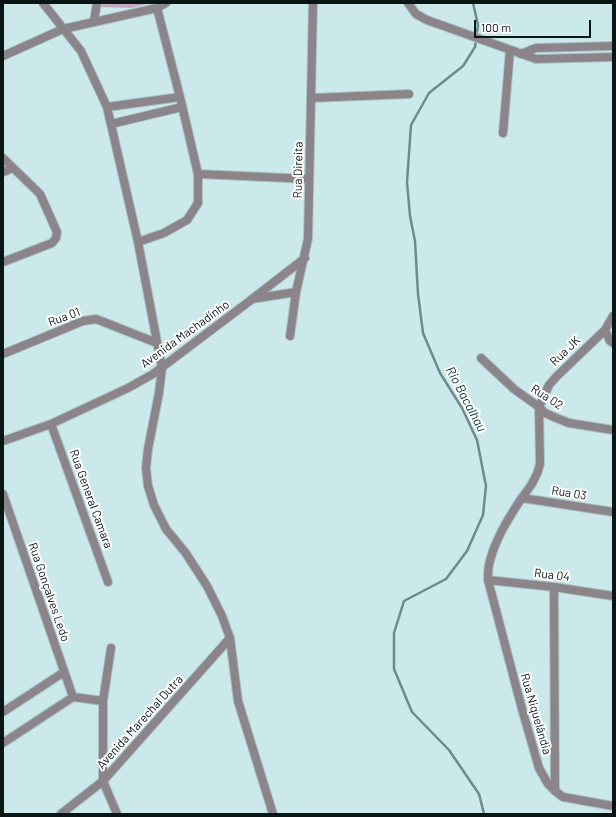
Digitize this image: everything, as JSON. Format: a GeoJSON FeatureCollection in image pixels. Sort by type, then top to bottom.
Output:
{"type":"FeatureCollection","features":[{"type":"Feature","properties":{"kind":"street"},"geometry":{"type":"LineString","coordinates":[[44,3],[81,51],[107,107],[138,242],[162,368],[159,393],[148,449],[146,468],[148,486],[154,505],[166,529],[185,552],[207,586],[222,616],[230,638],[238,701],[273,814]]}},
{"type":"Feature","properties":{"kind":"street"},"geometry":{"type":"LineString","coordinates":[[94,21],[97,3]]}},
{"type":"Feature","properties":{"kind":"street"},"geometry":{"type":"LineString","coordinates":[[3,56],[63,29],[157,8],[166,3]]}},
{"type":"Feature","properties":{"kind":"street","name":"Rua Direita"},"geometry":{"type":"LineString","coordinates":[[290,336],[296,292],[305,258],[308,239],[313,3]]}},
{"type":"Feature","properties":{"kind":"street"},"geometry":{"type":"LineString","coordinates":[[408,3],[416,14],[427,20],[536,59],[613,57]]}},
{"type":"Feature","properties":{"kind":"street"},"geometry":{"type":"LineString","coordinates":[[138,242],[164,233],[187,220],[198,203],[198,174],[157,8]]}},
{"type":"Feature","properties":{"kind":"street"},"geometry":{"type":"LineString","coordinates":[[521,54],[536,48],[613,46]]}},
{"type":"Feature","properties":{"kind":"street"},"geometry":{"type":"LineString","coordinates":[[503,133],[510,50]]}},
{"type":"Feature","properties":{"kind":"street"},"geometry":{"type":"LineString","coordinates":[[312,98],[409,94]]}},
{"type":"Feature","properties":{"kind":"street"},"geometry":{"type":"LineString","coordinates":[[107,107],[180,97]]}},
{"type":"Feature","properties":{"kind":"street"},"geometry":{"type":"LineString","coordinates":[[111,124],[182,107]]}},
{"type":"Feature","properties":{"kind":"street"},"geometry":{"type":"LineString","coordinates":[[3,158],[40,194],[57,232],[56,238],[52,243],[3,262]]}},
{"type":"Feature","properties":{"kind":"street"},"geometry":{"type":"LineString","coordinates":[[3,172],[13,168]]}},
{"type":"Feature","properties":{"kind":"street"},"geometry":{"type":"LineString","coordinates":[[198,174],[309,179]]}},
{"type":"Feature","properties":{"kind":"street","name":"Avenida Machadinho"},"geometry":{"type":"LineString","coordinates":[[3,441],[51,424],[128,388],[153,374],[252,300],[305,258]]}},
{"type":"Feature","properties":{"kind":"street"},"geometry":{"type":"LineString","coordinates":[[252,300],[296,292]]}},
{"type":"Feature","properties":{"kind":"street","name":"Rua JK"},"geometry":{"type":"LineString","coordinates":[[539,407],[549,385],[605,330],[613,316]]}},
{"type":"Feature","properties":{"kind":"street","name":"Rua 01"},"geometry":{"type":"LineString","coordinates":[[3,354],[83,322],[96,319],[157,343]]}},
{"type":"Feature","properties":{"kind":"street"},"geometry":{"type":"LineString","coordinates":[[605,330],[610,341],[613,343]]}},
{"type":"Feature","properties":{"kind":"street","name":"Rua 02"},"geometry":{"type":"LineString","coordinates":[[481,358],[514,389],[554,417],[569,423],[613,430]]}},
{"type":"Feature","properties":{"kind":"street","name":"Rua Niquelândia"},"geometry":{"type":"LineString","coordinates":[[539,407],[540,464],[538,473],[511,515],[494,546],[488,566],[488,580],[539,768],[548,784],[563,797],[613,806]]}},
{"type":"Feature","properties":{"kind":"street","name":"Rua General Camara"},"geometry":{"type":"LineString","coordinates":[[51,424],[108,582]]}},
{"type":"Feature","properties":{"kind":"street","name":"Rua Gonçalves Ledo"},"geometry":{"type":"LineString","coordinates":[[3,494],[73,697]]}},
{"type":"Feature","properties":{"kind":"street","name":"Rua 03"},"geometry":{"type":"LineString","coordinates":[[522,498],[613,512]]}},
{"type":"Feature","properties":{"kind":"street","name":"Rua 04"},"geometry":{"type":"LineString","coordinates":[[488,580],[554,587],[613,596]]}},
{"type":"Feature","properties":{"kind":"street"},"geometry":{"type":"LineString","coordinates":[[554,587],[555,791]]}},
{"type":"Feature","properties":{"kind":"street","name":"Avenida Marechal Dutra"},"geometry":{"type":"LineString","coordinates":[[61,814],[103,781],[230,638]]}},
{"type":"Feature","properties":{"kind":"street"},"geometry":{"type":"LineString","coordinates":[[111,648],[103,701],[103,781],[117,814]]}},
{"type":"Feature","properties":{"kind":"street"},"geometry":{"type":"LineString","coordinates":[[3,712],[64,672]]}},
{"type":"Feature","properties":{"kind":"street"},"geometry":{"type":"LineString","coordinates":[[3,744],[73,697],[103,701]]}},
{"type":"Feature","properties":{"kind":"shaded area"},"geometry":{"type":"Polygon","coordinates":[[[102,3],[150,3],[132,8],[101,7],[102,3]]]}},
{"type":"Feature","properties":{"kind":"waterway","name":"Rio Bacalhau"},"geometry":{"type":"LineString","coordinates":[[473,3],[478,25],[475,47],[463,66],[429,93],[411,125],[407,182],[410,216],[415,241],[418,294],[423,333],[440,373],[462,408],[477,440],[486,486],[483,515],[467,551],[446,579],[404,601],[394,633],[394,669],[412,712],[449,750],[479,794],[484,814]]}}]}
